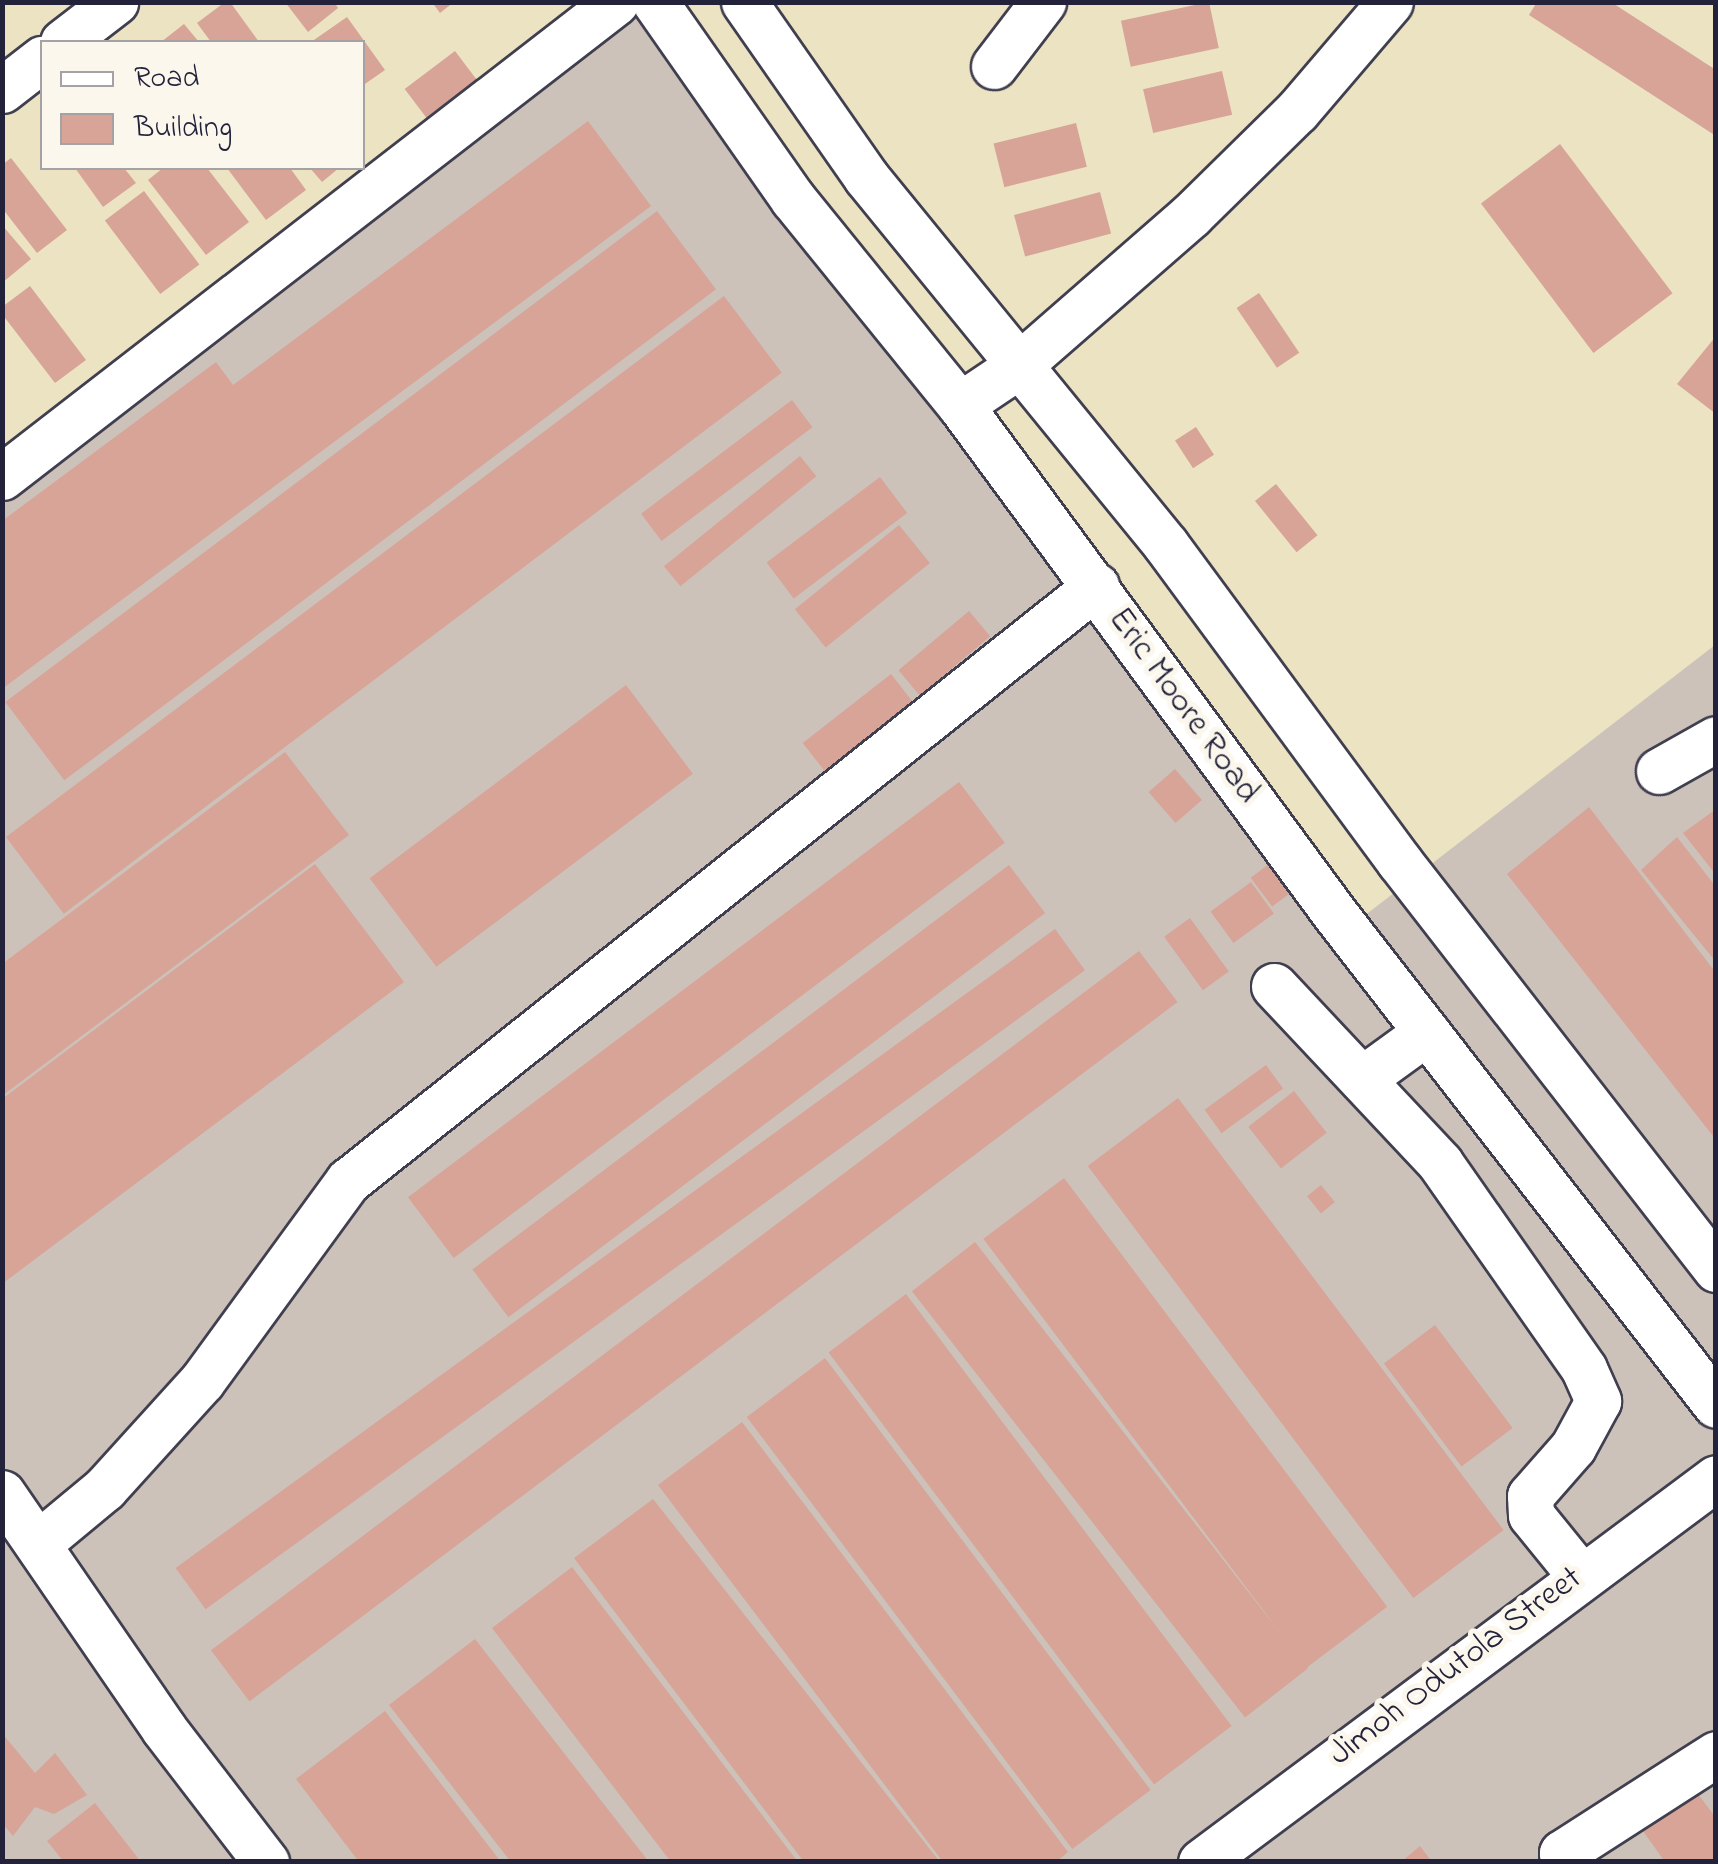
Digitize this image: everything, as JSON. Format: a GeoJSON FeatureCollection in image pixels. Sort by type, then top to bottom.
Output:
{"type":"FeatureCollection","features":[{"type":"Feature","properties":{"kind":"street"},"geometry":{"type":"LineString","coordinates":[[66,40],[115,2]]}},
{"type":"Feature","properties":{"kind":"street"},"geometry":{"type":"LineString","coordinates":[[2,477],[616,2]]}},
{"type":"Feature","properties":{"kind":"street","name":"Eric Moore Road"},"geometry":{"type":"LineString","coordinates":[[655,2],[794,198],[960,405],[1427,1032],[1716,1406]]}},
{"type":"Feature","properties":{"kind":"street"},"geometry":{"type":"LineString","coordinates":[[744,2],[866,177],[1166,545],[1399,861],[1712,1258]]}},
{"type":"Feature","properties":{"kind":"street"},"geometry":{"type":"LineString","coordinates":[[994,66],[1044,2]]}},
{"type":"Feature","properties":{"kind":"street"},"geometry":{"type":"LineString","coordinates":[[960,405],[1018,366],[1192,215],[1297,111],[1390,2]]}},
{"type":"Feature","properties":{"kind":"street"},"geometry":{"type":"LineString","coordinates":[[2,90],[40,60]]}},
{"type":"Feature","properties":{"kind":"street"},"geometry":{"type":"LineString","coordinates":[[40,1542],[105,1488],[202,1381],[348,1181],[1096,586]]}},
{"type":"Feature","properties":{"kind":"street"},"geometry":{"type":"LineString","coordinates":[[1659,771],[1716,738]]}},
{"type":"Feature","properties":{"kind":"street"},"geometry":{"type":"LineString","coordinates":[[1274,986],[1440,1163],[1584,1369],[1598,1402],[1573,1448],[1530,1496],[1531,1515],[1578,1574]]}},
{"type":"Feature","properties":{"kind":"street"},"geometry":{"type":"LineString","coordinates":[[1362,1080],[1427,1032]]}},
{"type":"Feature","properties":{"kind":"street","name":"Jimoh Odutola Street"},"geometry":{"type":"LineString","coordinates":[[1201,1862],[1578,1574],[1716,1478]]}},
{"type":"Feature","properties":{"kind":"street"},"geometry":{"type":"LineString","coordinates":[[2,1493],[40,1542],[164,1729],[266,1862]]}},
{"type":"Feature","properties":{"kind":"street"},"geometry":{"type":"LineString","coordinates":[[1570,1862],[1562,1853],[1716,1754]]}},
{"type":"Feature","properties":{"kind":"shaded area"},"geometry":{"type":"Polygon","coordinates":[[[585,3],[648,3],[1355,923],[1715,645],[1715,1861],[3,1862],[3,446],[585,3]]]}},
{"type":"Feature","properties":{"kind":"building"},"geometry":{"type":"Polygon","coordinates":[[[230,2],[258,40],[210,40],[197,23],[230,2]]]}},
{"type":"Feature","properties":{"kind":"building"},"geometry":{"type":"Polygon","coordinates":[[[285,2],[334,2],[338,8],[308,32],[285,2]]]}},
{"type":"Feature","properties":{"kind":"building"},"geometry":{"type":"Polygon","coordinates":[[[432,2],[454,2],[440,13],[432,2]]]}},
{"type":"Feature","properties":{"kind":"building"},"geometry":{"type":"Polygon","coordinates":[[[1209,2],[1219,48],[1131,67],[1121,21],[1209,2]]]}},
{"type":"Feature","properties":{"kind":"building"},"geometry":{"type":"Polygon","coordinates":[[[1537,2],[1611,2],[1716,70],[1716,136],[1529,15],[1537,2]]]}},
{"type":"Feature","properties":{"kind":"building"},"geometry":{"type":"Polygon","coordinates":[[[347,17],[363,40],[314,40],[347,17]]]}},
{"type":"Feature","properties":{"kind":"building"},"geometry":{"type":"Polygon","coordinates":[[[184,24],[197,40],[164,40],[184,24]]]}},
{"type":"Feature","properties":{"kind":"building"},"geometry":{"type":"Polygon","coordinates":[[[365,42],[385,70],[365,84],[365,42]]]}},
{"type":"Feature","properties":{"kind":"building"},"geometry":{"type":"Polygon","coordinates":[[[455,51],[478,81],[428,119],[405,89],[455,51]]]}},
{"type":"Feature","properties":{"kind":"building"},"geometry":{"type":"Polygon","coordinates":[[[1222,71],[1232,115],[1153,133],[1143,89],[1222,71]]]}},
{"type":"Feature","properties":{"kind":"building"},"geometry":{"type":"Polygon","coordinates":[[[588,121],[651,206],[2,689],[2,521],[216,362],[233,385],[588,121]]]}},
{"type":"Feature","properties":{"kind":"building"},"geometry":{"type":"Polygon","coordinates":[[[1076,123],[1087,167],[1004,187],[994,144],[1076,123]]]}},
{"type":"Feature","properties":{"kind":"building"},"geometry":{"type":"Polygon","coordinates":[[[1560,144],[1673,293],[1593,353],[1481,204],[1560,144]]]}},
{"type":"Feature","properties":{"kind":"building"},"geometry":{"type":"Polygon","coordinates":[[[11,158],[67,230],[37,253],[2,208],[2,165],[11,158]]]}},
{"type":"Feature","properties":{"kind":"building"},"geometry":{"type":"Polygon","coordinates":[[[76,170],[126,170],[136,183],[103,207],[76,170]]]}},
{"type":"Feature","properties":{"kind":"building"},"geometry":{"type":"Polygon","coordinates":[[[160,170],[209,170],[249,222],[206,255],[148,180],[160,170]]]}},
{"type":"Feature","properties":{"kind":"building"},"geometry":{"type":"Polygon","coordinates":[[[228,170],[291,170],[306,190],[266,220],[228,170]]]}},
{"type":"Feature","properties":{"kind":"building"},"geometry":{"type":"Polygon","coordinates":[[[312,170],[337,170],[322,182],[312,170]]]}},
{"type":"Feature","properties":{"kind":"building"},"geometry":{"type":"Polygon","coordinates":[[[144,191],[199,264],[160,294],[105,220],[144,191]]]}},
{"type":"Feature","properties":{"kind":"building"},"geometry":{"type":"Polygon","coordinates":[[[1100,192],[1111,234],[1025,257],[1014,215],[1100,192]]]}},
{"type":"Feature","properties":{"kind":"building"},"geometry":{"type":"Polygon","coordinates":[[[657,211],[716,289],[64,780],[5,702],[657,211]]]}},
{"type":"Feature","properties":{"kind":"building"},"geometry":{"type":"Polygon","coordinates":[[[2,225],[31,259],[2,283],[2,225]]]}},
{"type":"Feature","properties":{"kind":"building"},"geometry":{"type":"Polygon","coordinates":[[[30,286],[86,360],[55,383],[2,314],[2,307],[30,286]]]}},
{"type":"Feature","properties":{"kind":"building"},"geometry":{"type":"Polygon","coordinates":[[[1259,293],[1299,353],[1277,368],[1237,308],[1259,293]]]}},
{"type":"Feature","properties":{"kind":"building"},"geometry":{"type":"Polygon","coordinates":[[[724,296],[782,373],[64,914],[6,837],[724,296]]]}},
{"type":"Feature","properties":{"kind":"building"},"geometry":{"type":"Polygon","coordinates":[[[1716,336],[1716,414],[1677,384],[1716,336]]]}},
{"type":"Feature","properties":{"kind":"building"},"geometry":{"type":"Polygon","coordinates":[[[792,400],[812,427],[662,541],[641,514],[792,400]]]}},
{"type":"Feature","properties":{"kind":"building"},"geometry":{"type":"Polygon","coordinates":[[[1196,427],[1214,455],[1193,468],[1175,441],[1196,427]]]}},
{"type":"Feature","properties":{"kind":"building"},"geometry":{"type":"Polygon","coordinates":[[[800,456],[816,476],[680,586],[664,566],[800,456]]]}},
{"type":"Feature","properties":{"kind":"building"},"geometry":{"type":"Polygon","coordinates":[[[880,477],[907,513],[794,598],[767,562],[880,477]]]}},
{"type":"Feature","properties":{"kind":"building"},"geometry":{"type":"Polygon","coordinates":[[[1276,484],[1318,535],[1297,552],[1255,501],[1276,484]]]}},
{"type":"Feature","properties":{"kind":"building"},"geometry":{"type":"Polygon","coordinates":[[[899,525],[930,563],[826,647],[795,609],[899,525]]]}},
{"type":"Feature","properties":{"kind":"building"},"geometry":{"type":"Polygon","coordinates":[[[969,611],[990,636],[920,695],[899,670],[969,611]]]}},
{"type":"Feature","properties":{"kind":"building"},"geometry":{"type":"Polygon","coordinates":[[[891,674],[915,705],[827,774],[803,743],[891,674]]]}},
{"type":"Feature","properties":{"kind":"building"},"geometry":{"type":"Polygon","coordinates":[[[626,685],[693,774],[436,967],[370,878],[626,685]]]}},
{"type":"Feature","properties":{"kind":"building"},"geometry":{"type":"Polygon","coordinates":[[[285,752],[349,835],[2,1096],[2,964],[285,752]]]}},
{"type":"Feature","properties":{"kind":"building"},"geometry":{"type":"Polygon","coordinates":[[[1175,769],[1202,800],[1175,823],[1149,792],[1175,769]]]}},
{"type":"Feature","properties":{"kind":"building"},"geometry":{"type":"Polygon","coordinates":[[[959,782],[1005,843],[454,1258],[408,1197],[959,782]]]}},
{"type":"Feature","properties":{"kind":"building"},"geometry":{"type":"Polygon","coordinates":[[[1589,807],[1716,973],[1713,1136],[1507,874],[1589,807]]]}},
{"type":"Feature","properties":{"kind":"building"},"geometry":{"type":"Polygon","coordinates":[[[1716,809],[1716,875],[1683,833],[1716,809]]]}},
{"type":"Feature","properties":{"kind":"building"},"geometry":{"type":"Polygon","coordinates":[[[1677,837],[1716,887],[1716,962],[1641,870],[1677,837]]]}},
{"type":"Feature","properties":{"kind":"building"},"geometry":{"type":"Polygon","coordinates":[[[315,864],[404,982],[2,1284],[2,1099],[315,864]]]}},
{"type":"Feature","properties":{"kind":"building"},"geometry":{"type":"Polygon","coordinates":[[[1269,864],[1291,893],[1272,907],[1251,878],[1269,864]]]}},
{"type":"Feature","properties":{"kind":"building"},"geometry":{"type":"Polygon","coordinates":[[[1009,865],[1045,913],[508,1317],[472,1269],[1009,865]]]}},
{"type":"Feature","properties":{"kind":"building"},"geometry":{"type":"Polygon","coordinates":[[[1251,882],[1274,914],[1233,943],[1211,911],[1251,882]]]}},
{"type":"Feature","properties":{"kind":"building"},"geometry":{"type":"Polygon","coordinates":[[[1190,918],[1229,971],[1203,990],[1164,937],[1190,918]]]}},
{"type":"Feature","properties":{"kind":"building"},"geometry":{"type":"Polygon","coordinates":[[[1055,929],[1085,970],[206,1609],[176,1568],[1055,929]]]}},
{"type":"Feature","properties":{"kind":"building"},"geometry":{"type":"Polygon","coordinates":[[[1139,951],[1178,1002],[250,1701],[211,1650],[1139,951]]]}},
{"type":"Feature","properties":{"kind":"building"},"geometry":{"type":"Polygon","coordinates":[[[1266,1065],[1283,1088],[1222,1133],[1205,1110],[1266,1065]]]}},
{"type":"Feature","properties":{"kind":"building"},"geometry":{"type":"Polygon","coordinates":[[[1294,1091],[1327,1133],[1281,1168],[1248,1127],[1294,1091]]]}},
{"type":"Feature","properties":{"kind":"building"},"geometry":{"type":"Polygon","coordinates":[[[1178,1098],[1504,1530],[1413,1598],[1088,1166],[1178,1098]]]}},
{"type":"Feature","properties":{"kind":"building"},"geometry":{"type":"Polygon","coordinates":[[[1064,1178],[1387,1607],[1307,1668],[983,1239],[1064,1178]]]}},
{"type":"Feature","properties":{"kind":"building"},"geometry":{"type":"Polygon","coordinates":[[[1321,1185],[1335,1202],[1321,1213],[1307,1196],[1321,1185]]]}},
{"type":"Feature","properties":{"kind":"building"},"geometry":{"type":"Polygon","coordinates":[[[975,1242],[1308,1668],[1245,1718],[912,1291],[975,1242]]]}},
{"type":"Feature","properties":{"kind":"building"},"geometry":{"type":"Polygon","coordinates":[[[906,1294],[1232,1726],[1154,1784],[829,1352],[906,1294]]]}},
{"type":"Feature","properties":{"kind":"building"},"geometry":{"type":"Polygon","coordinates":[[[1435,1325],[1513,1428],[1462,1467],[1384,1364],[1435,1325]]]}},
{"type":"Feature","properties":{"kind":"building"},"geometry":{"type":"Polygon","coordinates":[[[825,1358],[1151,1790],[1072,1849],[747,1417],[825,1358]]]}},
{"type":"Feature","properties":{"kind":"building"},"geometry":{"type":"Polygon","coordinates":[[[742,1422],[1068,1852],[1056,1862],[943,1862],[658,1485],[742,1422]]]}},
{"type":"Feature","properties":{"kind":"building"},"geometry":{"type":"Polygon","coordinates":[[[653,1499],[940,1862],[804,1862],[574,1558],[653,1499]]]}},
{"type":"Feature","properties":{"kind":"building"},"geometry":{"type":"Polygon","coordinates":[[[572,1567],[798,1862],[671,1862],[492,1628],[572,1567]]]}},
{"type":"Feature","properties":{"kind":"building"},"geometry":{"type":"Polygon","coordinates":[[[475,1639],[649,1862],[511,1862],[389,1705],[475,1639]]]}},
{"type":"Feature","properties":{"kind":"building"},"geometry":{"type":"Polygon","coordinates":[[[385,1711],[501,1862],[359,1862],[296,1779],[385,1711]]]}},
{"type":"Feature","properties":{"kind":"building"},"geometry":{"type":"Polygon","coordinates":[[[2,1733],[35,1773],[55,1753],[87,1795],[54,1814],[35,1807],[13,1836],[2,1823],[2,1733]]]}},
{"type":"Feature","properties":{"kind":"building"},"geometry":{"type":"Polygon","coordinates":[[[1692,1786],[1716,1818],[1716,1862],[1665,1862],[1638,1824],[1692,1786]]]}},
{"type":"Feature","properties":{"kind":"building"},"geometry":{"type":"Polygon","coordinates":[[[95,1803],[141,1862],[64,1862],[47,1841],[95,1803]]]}},
{"type":"Feature","properties":{"kind":"building"},"geometry":{"type":"Polygon","coordinates":[[[1420,1846],[1432,1862],[1401,1862],[1420,1846]]]}}]}
